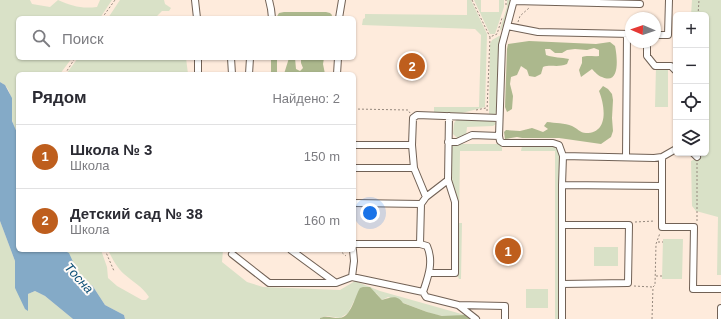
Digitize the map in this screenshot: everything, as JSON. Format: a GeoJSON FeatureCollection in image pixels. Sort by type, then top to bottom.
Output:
{"type":"FeatureCollection","features":[{"type":"Feature","properties":{"kind":"street"},"geometry":{"type":"LineString","coordinates":[[195,0],[196,16]]}},
{"type":"Feature","properties":{"kind":"street"},"geometry":{"type":"LineString","coordinates":[[269,0],[272,16]]}},
{"type":"Feature","properties":{"kind":"street"},"geometry":{"type":"LineString","coordinates":[[339,16],[342,0]]}},
{"type":"Feature","properties":{"kind":"street"},"geometry":{"type":"LineString","coordinates":[[661,35],[668,35],[669,0]]}},
{"type":"Feature","properties":{"kind":"street"},"geometry":{"type":"LineString","coordinates":[[562,319],[562,150],[553,143],[506,144],[500,141],[499,118],[502,45],[514,1],[640,4]]}},
{"type":"Feature","properties":{"kind":"street"},"geometry":{"type":"LineString","coordinates":[[507,26],[538,32],[625,34]]}},
{"type":"Feature","properties":{"kind":"street"},"geometry":{"type":"LineString","coordinates":[[626,157],[629,48]]}},
{"type":"Feature","properties":{"kind":"street"},"geometry":{"type":"LineString","coordinates":[[647,48],[647,56],[655,66],[673,67]]}},
{"type":"Feature","properties":{"kind":"street"},"geometry":{"type":"LineString","coordinates":[[198,60],[198,72]]}},
{"type":"Feature","properties":{"kind":"street"},"geometry":{"type":"LineString","coordinates":[[231,60],[232,72]]}},
{"type":"Feature","properties":{"kind":"street"},"geometry":{"type":"LineString","coordinates":[[249,72],[250,60]]}},
{"type":"Feature","properties":{"kind":"street"},"geometry":{"type":"LineString","coordinates":[[337,72],[338,60]]}},
{"type":"Feature","properties":{"kind":"street"},"geometry":{"type":"LineString","coordinates":[[426,197],[414,168],[412,118],[417,115],[499,118]]}},
{"type":"Feature","properties":{"kind":"street"},"geometry":{"type":"LineString","coordinates":[[430,273],[455,273],[455,202],[448,180],[449,116]]}},
{"type":"Feature","properties":{"kind":"street"},"geometry":{"type":"LineString","coordinates":[[448,142],[457,142],[472,135],[499,136]]}},
{"type":"Feature","properties":{"kind":"street"},"geometry":{"type":"LineString","coordinates":[[356,145],[412,145]]}},
{"type":"Feature","properties":{"kind":"street"},"geometry":{"type":"LineString","coordinates":[[563,156],[654,158],[662,157],[673,151]]}},
{"type":"Feature","properties":{"kind":"street"},"geometry":{"type":"LineString","coordinates":[[662,157],[662,224],[694,227],[693,289],[721,290]]}},
{"type":"Feature","properties":{"kind":"street"},"geometry":{"type":"LineString","coordinates":[[356,168],[414,168]]}},
{"type":"Feature","properties":{"kind":"street"},"geometry":{"type":"LineString","coordinates":[[420,244],[421,204],[426,197],[448,180]]}},
{"type":"Feature","properties":{"kind":"street"},"geometry":{"type":"LineString","coordinates":[[562,185],[662,186]]}},
{"type":"Feature","properties":{"kind":"street"},"geometry":{"type":"LineString","coordinates":[[356,203],[421,204]]}},
{"type":"Feature","properties":{"kind":"street"},"geometry":{"type":"LineString","coordinates":[[562,225],[629,225],[628,283],[562,284]]}},
{"type":"Feature","properties":{"kind":"street"},"geometry":{"type":"LineString","coordinates":[[356,244],[420,244],[427,246],[430,253],[430,273],[423,292]]}},
{"type":"Feature","properties":{"kind":"street"},"geometry":{"type":"LineString","coordinates":[[295,252],[336,283]]}},
{"type":"Feature","properties":{"kind":"street"},"geometry":{"type":"LineString","coordinates":[[352,277],[354,261],[353,252]]}},
{"type":"Feature","properties":{"kind":"street"},"geometry":{"type":"LineString","coordinates":[[232,254],[269,283],[336,283],[352,277],[423,292],[426,297],[458,305],[505,306],[505,319]]}},
{"type":"Feature","properties":{"kind":"street"},"geometry":{"type":"LineString","coordinates":[[458,305],[476,319]]}},
{"type":"Feature","properties":{"kind":"street"},"geometry":{"type":"LineString","coordinates":[[721,308],[721,319]]}},
{"type":"Feature","properties":{"kind":"path"},"geometry":{"type":"LineString","coordinates":[[103,16],[115,0]]}},
{"type":"Feature","properties":{"kind":"path"},"geometry":{"type":"LineString","coordinates":[[472,0],[490,38],[487,117]]}},
{"type":"Feature","properties":{"kind":"path"},"geometry":{"type":"LineString","coordinates":[[506,0],[506,7]]}},
{"type":"Feature","properties":{"kind":"path"},"geometry":{"type":"LineString","coordinates":[[698,12],[699,0]]}},
{"type":"Feature","properties":{"kind":"path"},"geometry":{"type":"LineString","coordinates":[[490,38],[497,34],[503,14]]}},
{"type":"Feature","properties":{"kind":"path"},"geometry":{"type":"LineString","coordinates":[[66,72],[74,60]]}},
{"type":"Feature","properties":{"kind":"path"},"geometry":{"type":"LineString","coordinates":[[356,110],[408,110],[412,118]]}},
{"type":"Feature","properties":{"kind":"path"},"geometry":{"type":"LineString","coordinates":[[694,227],[697,222],[695,156]]}},
{"type":"Feature","properties":{"kind":"path"},"geometry":{"type":"LineString","coordinates":[[629,225],[637,221],[662,224],[658,242],[656,244],[656,276],[655,285],[653,287],[652,319]]}},
{"type":"Feature","properties":{"kind":"path"},"geometry":{"type":"LineString","coordinates":[[658,242],[663,242]]}},
{"type":"Feature","properties":{"kind":"path"},"geometry":{"type":"LineString","coordinates":[[106,252],[114,271]]}},
{"type":"Feature","properties":{"kind":"path"},"geometry":{"type":"LineString","coordinates":[[342,252],[350,258]]}},
{"type":"Feature","properties":{"kind":"path"},"geometry":{"type":"LineString","coordinates":[[656,276],[662,276]]}},
{"type":"Feature","properties":{"kind":"path"},"geometry":{"type":"LineString","coordinates":[[628,283],[634,287],[653,287]]}},
{"type":"Feature","properties":{"kind":"green space"},"geometry":{"type":"Polygon","coordinates":[[[0,0],[30,0],[32,4],[50,7],[58,0],[86,8],[97,7],[100,0],[112,0],[101,16],[16,16],[16,60],[70,60],[62,72],[16,72],[16,130],[12,120],[10,93],[5,85],[0,82],[0,0]]]}},
{"type":"Feature","properties":{"kind":"green space"},"geometry":{"type":"Polygon","coordinates":[[[120,0],[164,0],[165,4],[171,8],[169,11],[162,11],[157,16],[109,16],[120,0]]]}},
{"type":"Feature","properties":{"kind":"green space"},"geometry":{"type":"Polygon","coordinates":[[[467,0],[471,0],[487,34],[485,107],[462,113],[434,112],[434,107],[479,107],[481,35],[475,29],[362,25],[363,19],[365,18],[365,14],[467,15],[467,0]]]}},
{"type":"Feature","properties":{"kind":"green space"},"geometry":{"type":"Polygon","coordinates":[[[474,0],[481,0],[481,12],[499,12],[499,0],[504,0],[504,7],[495,34],[490,34],[474,0]]]}},
{"type":"Feature","properties":{"kind":"green space"},"geometry":{"type":"Polygon","coordinates":[[[507,0],[512,0],[501,31],[500,29],[507,7],[507,0]]]}},
{"type":"Feature","properties":{"kind":"green space"},"geometry":{"type":"Polygon","coordinates":[[[692,0],[721,0],[721,275],[717,275],[718,217],[696,211],[692,206],[691,161],[697,158],[697,156],[709,156],[709,12],[691,12],[692,0]]]}},
{"type":"Feature","properties":{"kind":"green space"},"geometry":{"type":"Polygon","coordinates":[[[326,12],[332,15],[277,16],[279,13],[326,12]]]}},
{"type":"Feature","properties":{"kind":"green space"},"geometry":{"type":"Polygon","coordinates":[[[499,36],[496,112],[495,115],[492,115],[489,114],[490,44],[492,40],[499,36]]]}},
{"type":"Feature","properties":{"kind":"green space"},"geometry":{"type":"Polygon","coordinates":[[[529,41],[596,44],[610,42],[615,46],[616,50],[617,62],[615,74],[608,79],[599,76],[592,69],[581,77],[579,70],[582,63],[582,57],[599,56],[599,50],[594,48],[587,50],[567,50],[562,53],[555,53],[550,49],[545,49],[546,55],[569,59],[567,64],[543,67],[541,74],[535,77],[529,76],[527,70],[521,66],[517,75],[511,77],[510,84],[513,96],[512,109],[507,112],[505,107],[508,44],[529,41]]]}},
{"type":"Feature","properties":{"kind":"green space"},"geometry":{"type":"Polygon","coordinates":[[[76,60],[186,60],[188,72],[68,72],[76,60]]]}},
{"type":"Feature","properties":{"kind":"green space"},"geometry":{"type":"Polygon","coordinates":[[[271,60],[277,60],[277,72],[271,72],[271,60]]]}},
{"type":"Feature","properties":{"kind":"green space"},"geometry":{"type":"Polygon","coordinates":[[[288,60],[295,60],[296,69],[300,71],[303,68],[301,60],[324,60],[325,72],[285,72],[288,60]]]}},
{"type":"Feature","properties":{"kind":"green space"},"geometry":{"type":"Polygon","coordinates":[[[656,67],[668,68],[668,107],[655,107],[656,67]]]}},
{"type":"Feature","properties":{"kind":"green space"},"geometry":{"type":"Polygon","coordinates":[[[603,86],[612,94],[613,131],[611,137],[601,144],[559,138],[517,137],[505,139],[504,132],[506,130],[520,131],[532,128],[543,132],[548,129],[544,126],[547,122],[569,125],[584,133],[593,132],[599,129],[602,124],[604,111],[599,91],[603,86]]]}},
{"type":"Feature","properties":{"kind":"green space"},"geometry":{"type":"Polygon","coordinates":[[[457,119],[494,120],[496,124],[493,126],[467,127],[466,136],[457,138],[453,134],[454,123],[457,119]]]}},
{"type":"Feature","properties":{"kind":"green space"},"geometry":{"type":"Polygon","coordinates":[[[457,144],[499,144],[502,148],[502,151],[460,151],[459,223],[462,223],[461,279],[459,279],[457,275],[456,201],[450,178],[450,148],[457,144]]]}},
{"type":"Feature","properties":{"kind":"green space"},"geometry":{"type":"Polygon","coordinates":[[[555,145],[559,152],[558,319],[555,319],[555,151],[521,151],[522,146],[555,145]]]}},
{"type":"Feature","properties":{"kind":"green space"},"geometry":{"type":"Polygon","coordinates":[[[0,221],[15,261],[15,288],[28,294],[35,291],[45,296],[73,319],[0,319],[0,221]]]}},
{"type":"Feature","properties":{"kind":"green space"},"geometry":{"type":"Polygon","coordinates":[[[663,239],[683,239],[682,279],[662,279],[663,239]]]}},
{"type":"Feature","properties":{"kind":"green space"},"geometry":{"type":"Polygon","coordinates":[[[594,247],[618,247],[618,266],[594,266],[594,247]]]}},
{"type":"Feature","properties":{"kind":"green space"},"geometry":{"type":"Polygon","coordinates":[[[64,252],[102,252],[107,267],[108,278],[117,286],[142,300],[146,300],[149,297],[146,293],[121,272],[109,252],[223,252],[222,262],[247,282],[263,287],[340,290],[355,281],[380,291],[465,315],[448,317],[432,314],[388,297],[382,300],[376,293],[354,301],[348,313],[340,318],[327,316],[320,319],[125,319],[124,315],[105,305],[92,285],[86,286],[76,276],[69,264],[73,264],[64,252]]]}},
{"type":"Feature","properties":{"kind":"green space"},"geometry":{"type":"Polygon","coordinates":[[[370,287],[382,300],[398,298],[403,303],[427,312],[442,316],[465,315],[470,319],[320,319],[325,317],[343,317],[350,311],[360,288],[370,287]]]}},
{"type":"Feature","properties":{"kind":"green space"},"geometry":{"type":"Polygon","coordinates":[[[526,289],[548,289],[548,308],[526,308],[526,289]]]}},
{"type":"Feature","properties":{"kind":"water"},"geometry":{"type":"Polygon","coordinates":[[[0,82],[5,85],[12,98],[12,121],[16,130],[16,252],[69,253],[74,264],[70,265],[76,275],[86,286],[92,285],[105,305],[124,315],[125,319],[73,319],[45,296],[35,291],[28,294],[28,311],[25,309],[15,288],[15,261],[0,221],[0,82]]]}},
{"type":"Feature","properties":{"kind":"place","name":"Детский сад № 38"},"geometry":{"type":"Point","coordinates":[412,66]}},
{"type":"Feature","properties":{"kind":"place","name":"Школа № 3"},"geometry":{"type":"Point","coordinates":[508,251]}},
{"type":"Feature","properties":{"kind":"water label","name":"Тосна"},"geometry":{"type":"Point","coordinates":[79,278]}}]}
